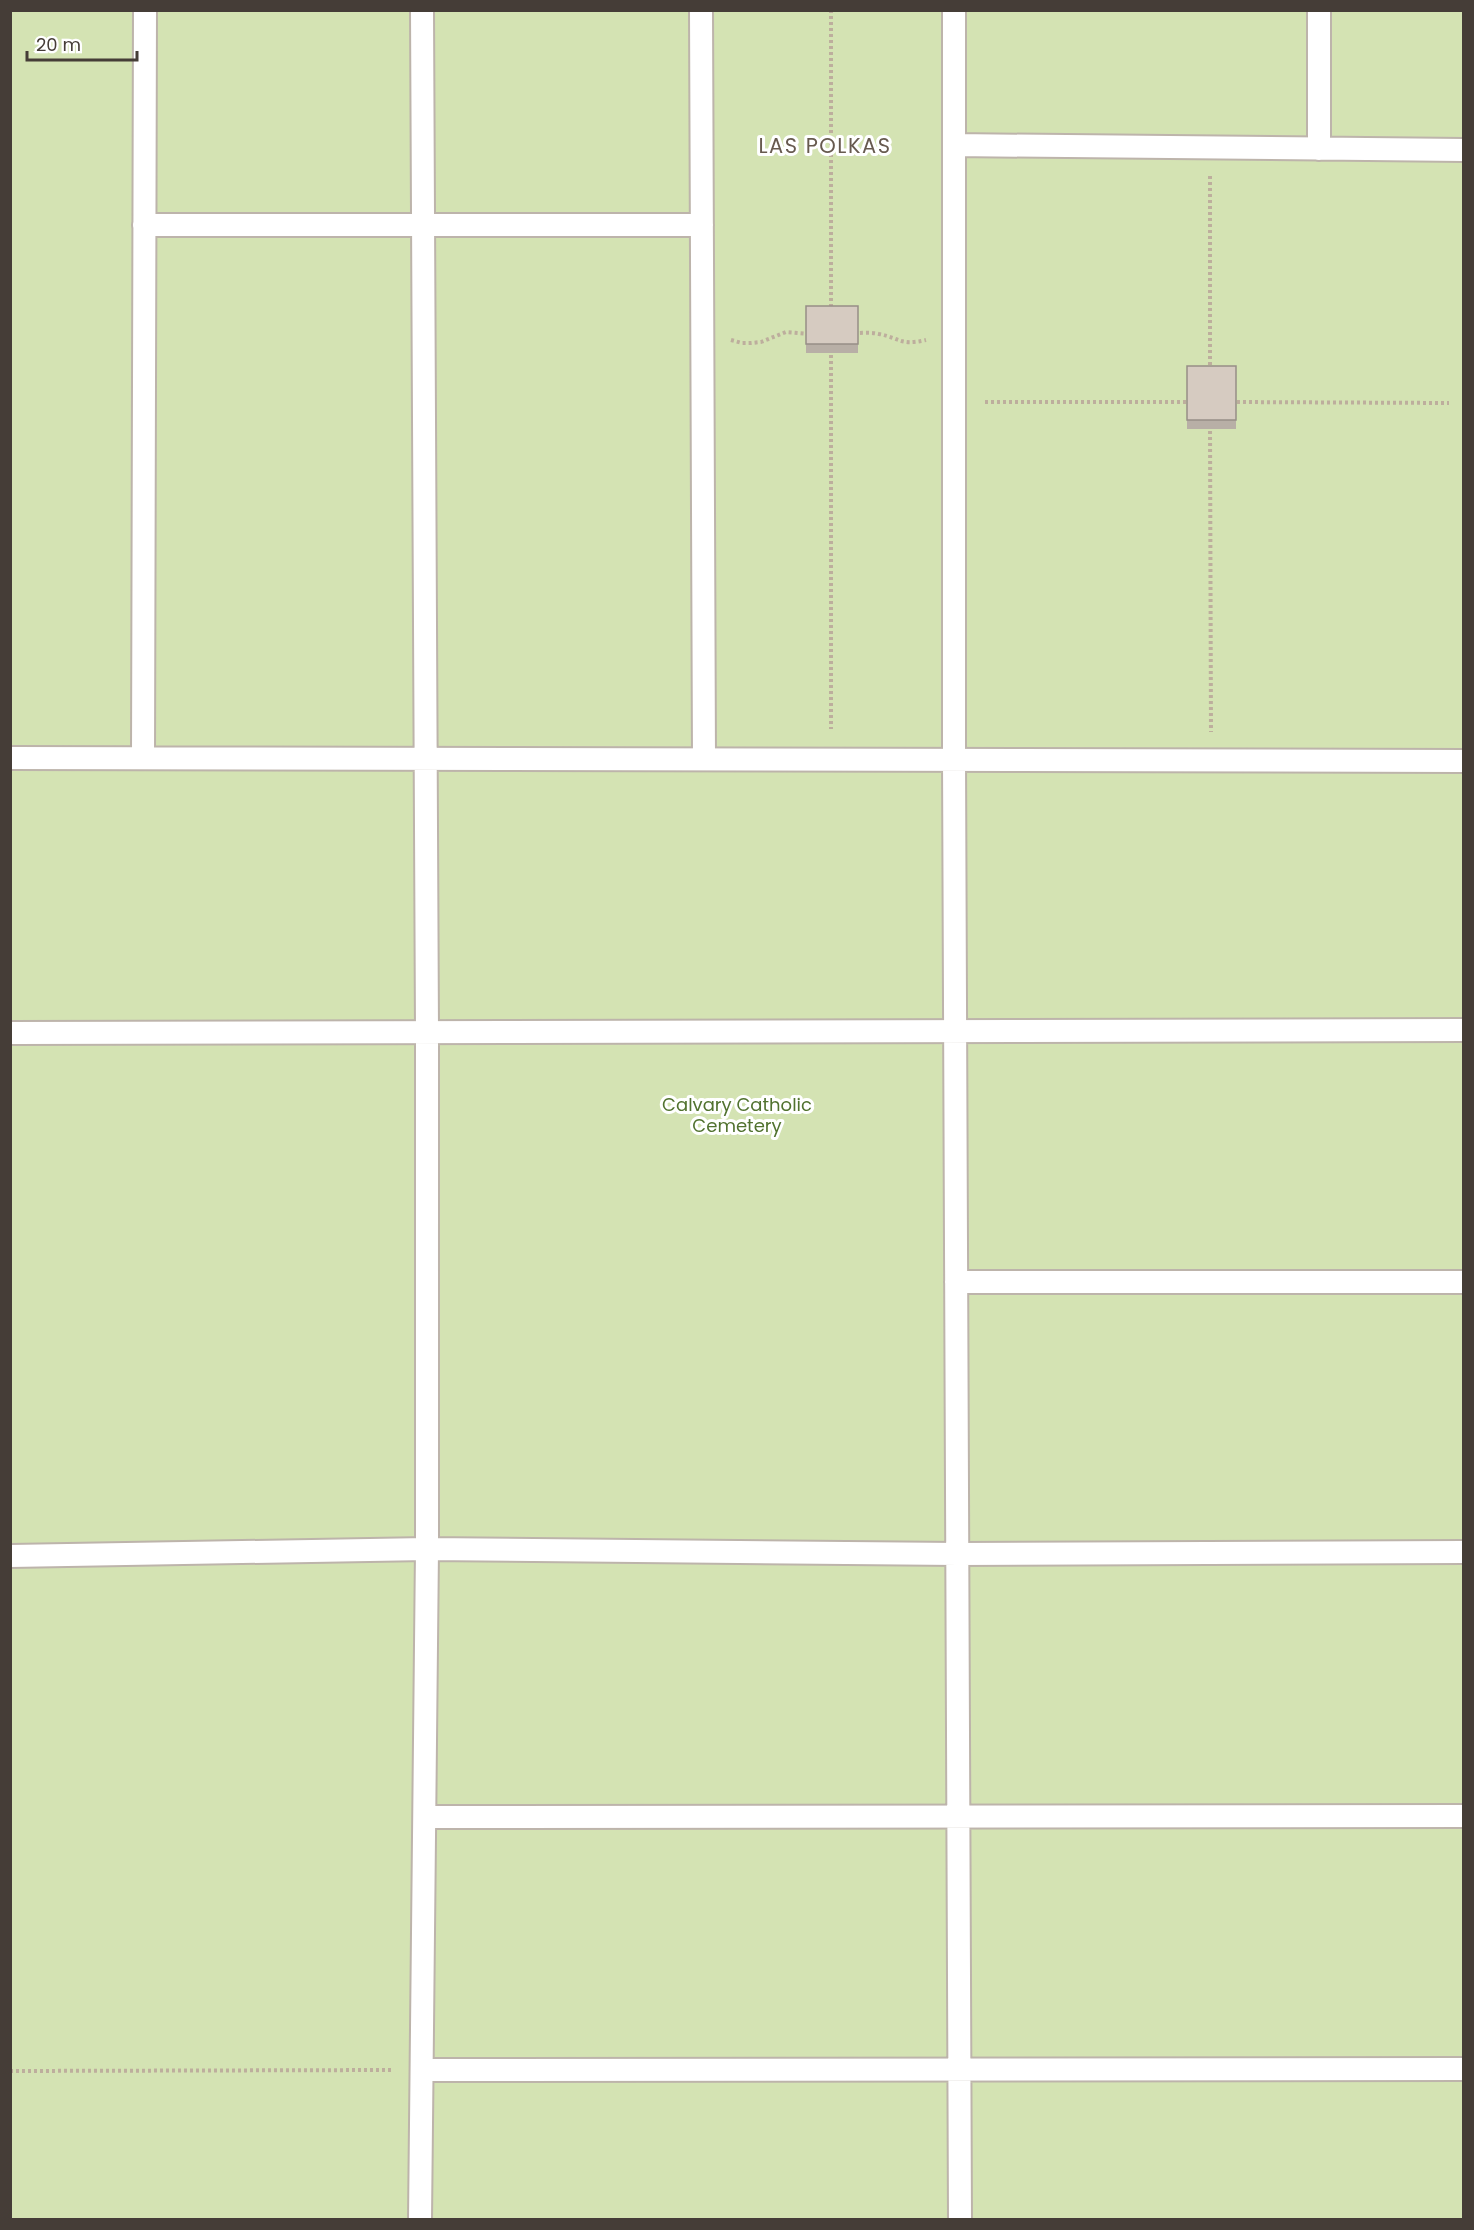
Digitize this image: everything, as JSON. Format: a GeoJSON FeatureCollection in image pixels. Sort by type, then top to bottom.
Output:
{"type":"FeatureCollection","features":[{"type":"Feature","properties":{"kind":"lane"},"geometry":{"type":"LineString","coordinates":[[143,758],[145,10]]}},
{"type":"Feature","properties":{"kind":"lane"},"geometry":{"type":"LineString","coordinates":[[420,2220],[427,1549],[427,759],[423,10]]}},
{"type":"Feature","properties":{"kind":"lane"},"geometry":{"type":"LineString","coordinates":[[701,10],[704,759]]}},
{"type":"Feature","properties":{"kind":"lane"},"geometry":{"type":"LineString","coordinates":[[954,10],[954,759],[960,2220]]}},
{"type":"Feature","properties":{"kind":"lane"},"geometry":{"type":"LineString","coordinates":[[1319,10],[1319,149]]}},
{"type":"Feature","properties":{"kind":"lane"},"geometry":{"type":"LineString","coordinates":[[954,145],[1464,150]]}},
{"type":"Feature","properties":{"kind":"lane"},"geometry":{"type":"LineString","coordinates":[[144,225],[702,225]]}},
{"type":"Feature","properties":{"kind":"lane"},"geometry":{"type":"LineString","coordinates":[[10,758],[1464,760]]}},
{"type":"Feature","properties":{"kind":"lane"},"geometry":{"type":"LineString","coordinates":[[10,1033],[1464,1030]]}},
{"type":"Feature","properties":{"kind":"lane"},"geometry":{"type":"LineString","coordinates":[[956,1282],[1464,1282]]}},
{"type":"Feature","properties":{"kind":"lane"},"geometry":{"type":"LineString","coordinates":[[10,1556],[427,1549],[958,1554],[1464,1552]]}},
{"type":"Feature","properties":{"kind":"lane"},"geometry":{"type":"LineString","coordinates":[[425,1817],[1464,1816]]}},
{"type":"Feature","properties":{"kind":"lane"},"geometry":{"type":"LineString","coordinates":[[422,2070],[1464,2069]]}},
{"type":"Feature","properties":{"kind":"path"},"geometry":{"type":"LineString","coordinates":[[831,10],[831,310]]}},
{"type":"Feature","properties":{"kind":"path"},"geometry":{"type":"LineString","coordinates":[[1210,174],[1210,378]]}},
{"type":"Feature","properties":{"kind":"path"},"geometry":{"type":"LineString","coordinates":[[723,335],[742,343],[751,343],[761,342],[786,332],[822,334]]}},
{"type":"Feature","properties":{"kind":"path"},"geometry":{"type":"LineString","coordinates":[[843,334],[877,333],[898,342],[908,343],[928,340]]}},
{"type":"Feature","properties":{"kind":"path"},"geometry":{"type":"LineString","coordinates":[[831,346],[831,730]]}},
{"type":"Feature","properties":{"kind":"path"},"geometry":{"type":"LineString","coordinates":[[983,402],[1198,402]]}},
{"type":"Feature","properties":{"kind":"path"},"geometry":{"type":"LineString","coordinates":[[1222,402],[1449,403]]}},
{"type":"Feature","properties":{"kind":"path"},"geometry":{"type":"LineString","coordinates":[[1210,414],[1211,742]]}},
{"type":"Feature","properties":{"kind":"path"},"geometry":{"type":"LineString","coordinates":[[10,2071],[422,2070]]}},
{"type":"Feature","properties":{"kind":"green space","name":"Calvary Catholic Cemetery"},"geometry":{"type":"Polygon","coordinates":[[[11,11],[1463,11],[1463,2219],[11,2219],[11,11]]]}},
{"type":"Feature","properties":{"kind":"building"},"geometry":{"type":"Polygon","coordinates":[[[806,306],[858,306],[858,344],[806,344],[806,306]]]}},
{"type":"Feature","properties":{"kind":"building"},"geometry":{"type":"Polygon","coordinates":[[[1187,366],[1236,366],[1236,420],[1187,420],[1187,366]]]}},
{"type":"Feature","properties":{"kind":"district","name":"LAS POLKAS"},"geometry":{"type":"Point","coordinates":[825,146]}}]}
